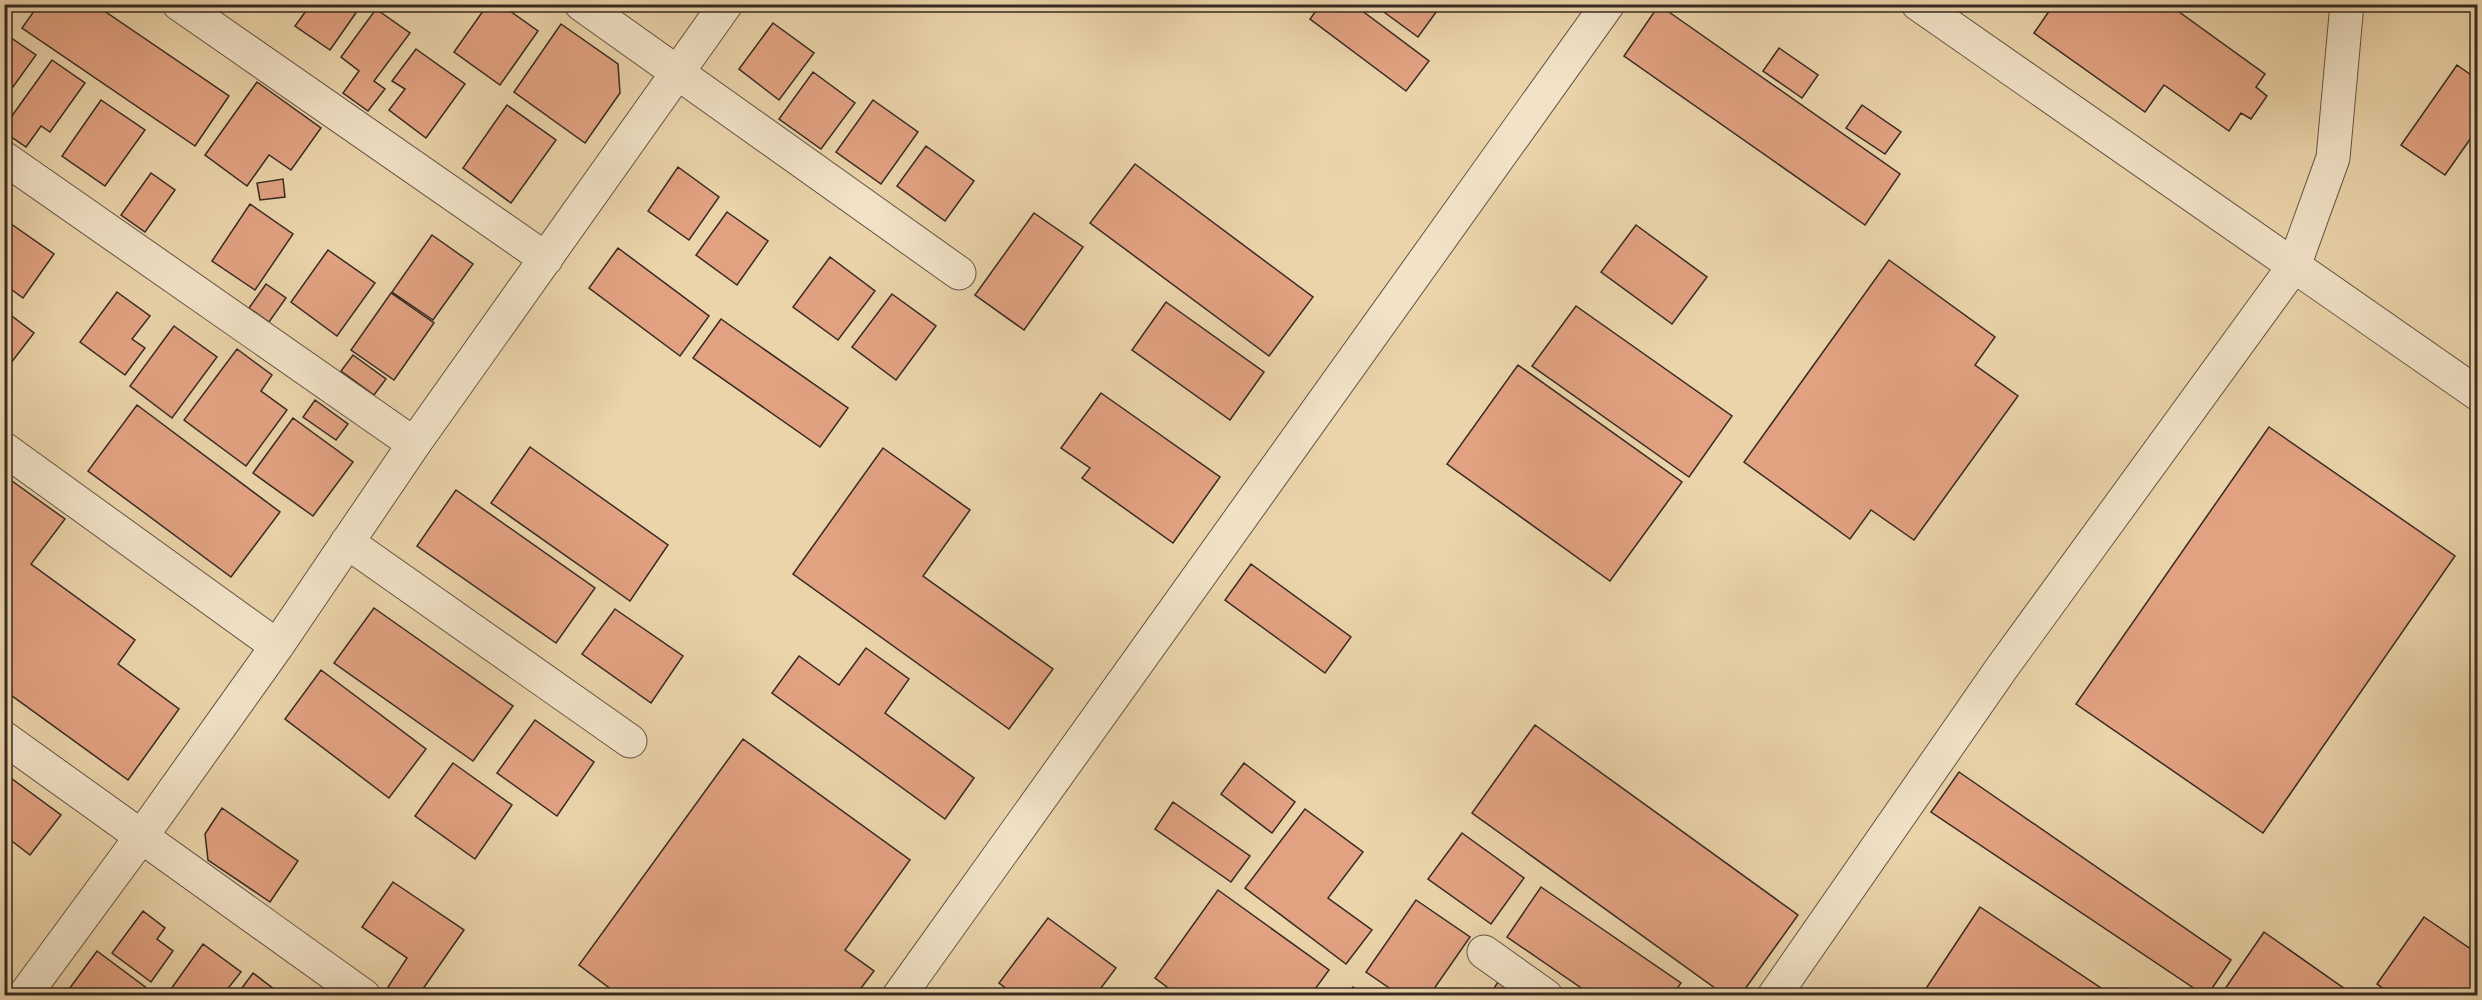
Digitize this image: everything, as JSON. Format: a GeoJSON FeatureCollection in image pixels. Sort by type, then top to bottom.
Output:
{"type":"FeatureCollection","features":[{"type":"Feature","properties":{"kind":"street"},"geometry":{"type":"LineString","coordinates":[[179,4],[546,260]]}},
{"type":"Feature","properties":{"kind":"street"},"geometry":{"type":"LineString","coordinates":[[581,4],[680,72],[959,273]]}},
{"type":"Feature","properties":{"kind":"street"},"geometry":{"type":"LineString","coordinates":[[24,996],[277,646],[414,444],[680,72],[726,4]]}},
{"type":"Feature","properties":{"kind":"street"},"geometry":{"type":"LineString","coordinates":[[899,996],[1608,4]]}},
{"type":"Feature","properties":{"kind":"street"},"geometry":{"type":"LineString","coordinates":[[1918,4],[2478,394]]}},
{"type":"Feature","properties":{"kind":"street"},"geometry":{"type":"LineString","coordinates":[[1774,996],[2001,669],[2294,266],[2333,158],[2347,4]]}},
{"type":"Feature","properties":{"kind":"street"},"geometry":{"type":"LineString","coordinates":[[4,158],[414,444]]}},
{"type":"Feature","properties":{"kind":"street"},"geometry":{"type":"LineString","coordinates":[[4,449],[277,646]]}},
{"type":"Feature","properties":{"kind":"street"},"geometry":{"type":"LineString","coordinates":[[347,542],[630,741]]}},
{"type":"Feature","properties":{"kind":"street"},"geometry":{"type":"LineString","coordinates":[[4,738],[364,996]]}},
{"type":"Feature","properties":{"kind":"street"},"geometry":{"type":"LineString","coordinates":[[1484,952],[1546,996]]}},
{"type":"Feature","properties":{"kind":"building"},"geometry":{"type":"Polygon","coordinates":[[[39,4],[94,4],[229,96],[195,146],[22,28],[39,4]]]}},
{"type":"Feature","properties":{"kind":"building"},"geometry":{"type":"Polygon","coordinates":[[[311,4],[357,4],[360,7],[330,50],[295,26],[311,4]]]}},
{"type":"Feature","properties":{"kind":"building"},"geometry":{"type":"Polygon","coordinates":[[[488,4],[500,4],[538,31],[500,85],[454,52],[488,4]]]}},
{"type":"Feature","properties":{"kind":"building"},"geometry":{"type":"Polygon","coordinates":[[[1321,4],[1353,4],[1429,61],[1406,91],[1310,19],[1321,4]]]}},
{"type":"Feature","properties":{"kind":"building"},"geometry":{"type":"Polygon","coordinates":[[[1373,4],[1442,4],[1418,37],[1373,4]]]}},
{"type":"Feature","properties":{"kind":"building"},"geometry":{"type":"Polygon","coordinates":[[[2054,4],[2168,4],[2265,74],[2256,87],[2267,96],[2251,119],[2241,113],[2229,131],[2164,85],[2145,112],[2034,33],[2054,4]]]}},
{"type":"Feature","properties":{"kind":"building"},"geometry":{"type":"Polygon","coordinates":[[[1659,5],[1900,174],[1865,225],[1624,56],[1659,5]]]}},
{"type":"Feature","properties":{"kind":"building"},"geometry":{"type":"Polygon","coordinates":[[[376,9],[410,33],[374,81],[385,89],[368,111],[343,93],[359,71],[341,57],[376,9]]]}},
{"type":"Feature","properties":{"kind":"building"},"geometry":{"type":"Polygon","coordinates":[[[773,23],[814,53],[779,100],[739,69],[773,23]]]}},
{"type":"Feature","properties":{"kind":"building"},"geometry":{"type":"Polygon","coordinates":[[[561,24],[618,64],[620,93],[585,143],[514,92],[561,24]]]}},
{"type":"Feature","properties":{"kind":"building"},"geometry":{"type":"Polygon","coordinates":[[[4,33],[36,55],[5,98],[4,98],[4,33]]]}},
{"type":"Feature","properties":{"kind":"building"},"geometry":{"type":"Polygon","coordinates":[[[1779,48],[1818,75],[1802,98],[1763,71],[1779,48]]]}},
{"type":"Feature","properties":{"kind":"building"},"geometry":{"type":"Polygon","coordinates":[[[416,49],[465,84],[426,138],[389,110],[405,89],[392,81],[416,49]]]}},
{"type":"Feature","properties":{"kind":"building"},"geometry":{"type":"Polygon","coordinates":[[[52,60],[85,83],[50,132],[41,126],[26,147],[4,132],[4,127],[52,60]]]}},
{"type":"Feature","properties":{"kind":"building"},"geometry":{"type":"Polygon","coordinates":[[[2457,65],[2478,80],[2478,128],[2445,175],[2401,145],[2457,65]]]}},
{"type":"Feature","properties":{"kind":"building"},"geometry":{"type":"Polygon","coordinates":[[[813,72],[855,103],[821,149],[779,119],[813,72]]]}},
{"type":"Feature","properties":{"kind":"building"},"geometry":{"type":"Polygon","coordinates":[[[257,82],[321,128],[291,170],[269,155],[247,186],[205,155],[257,82]]]}},
{"type":"Feature","properties":{"kind":"building"},"geometry":{"type":"Polygon","coordinates":[[[101,100],[145,130],[105,186],[62,156],[101,100]]]}},
{"type":"Feature","properties":{"kind":"building"},"geometry":{"type":"Polygon","coordinates":[[[873,100],[918,132],[881,184],[836,152],[873,100]]]}},
{"type":"Feature","properties":{"kind":"building"},"geometry":{"type":"Polygon","coordinates":[[[507,105],[556,140],[511,203],[463,168],[507,105]]]}},
{"type":"Feature","properties":{"kind":"building"},"geometry":{"type":"Polygon","coordinates":[[[1862,105],[1901,132],[1885,154],[1846,128],[1862,105]]]}},
{"type":"Feature","properties":{"kind":"building"},"geometry":{"type":"Polygon","coordinates":[[[926,146],[974,181],[945,221],[897,186],[926,146]]]}},
{"type":"Feature","properties":{"kind":"building"},"geometry":{"type":"Polygon","coordinates":[[[1135,164],[1313,297],[1269,356],[1090,223],[1135,164]]]}},
{"type":"Feature","properties":{"kind":"building"},"geometry":{"type":"Polygon","coordinates":[[[678,167],[719,197],[689,240],[648,211],[678,167]]]}},
{"type":"Feature","properties":{"kind":"building"},"geometry":{"type":"Polygon","coordinates":[[[151,173],[175,190],[145,232],[121,215],[151,173]]]}},
{"type":"Feature","properties":{"kind":"building"},"geometry":{"type":"Polygon","coordinates":[[[283,179],[285,197],[260,200],[257,183],[283,179]]]}},
{"type":"Feature","properties":{"kind":"building"},"geometry":{"type":"Polygon","coordinates":[[[250,204],[293,234],[255,290],[212,261],[250,204]]]}},
{"type":"Feature","properties":{"kind":"building"},"geometry":{"type":"Polygon","coordinates":[[[727,212],[768,241],[737,285],[696,255],[727,212]]]}},
{"type":"Feature","properties":{"kind":"building"},"geometry":{"type":"Polygon","coordinates":[[[1034,213],[1083,247],[1024,330],[975,295],[1034,213]]]}},
{"type":"Feature","properties":{"kind":"building"},"geometry":{"type":"Polygon","coordinates":[[[4,219],[54,254],[23,298],[4,284],[4,219]]]}},
{"type":"Feature","properties":{"kind":"building"},"geometry":{"type":"Polygon","coordinates":[[[1636,225],[1707,277],[1672,324],[1601,272],[1636,225]]]}},
{"type":"Feature","properties":{"kind":"building"},"geometry":{"type":"Polygon","coordinates":[[[432,235],[473,264],[433,320],[392,292],[432,235]]]}},
{"type":"Feature","properties":{"kind":"building"},"geometry":{"type":"Polygon","coordinates":[[[618,248],[709,316],[680,356],[589,288],[618,248]]]}},
{"type":"Feature","properties":{"kind":"building"},"geometry":{"type":"Polygon","coordinates":[[[328,250],[375,283],[337,336],[291,302],[328,250]]]}},
{"type":"Feature","properties":{"kind":"building"},"geometry":{"type":"Polygon","coordinates":[[[830,257],[875,291],[838,340],[793,307],[830,257]]]}},
{"type":"Feature","properties":{"kind":"building"},"geometry":{"type":"Polygon","coordinates":[[[1889,260],[1995,337],[1975,365],[2018,396],[1914,540],[1871,510],[1850,539],[1744,462],[1889,260]]]}},
{"type":"Feature","properties":{"kind":"building"},"geometry":{"type":"Polygon","coordinates":[[[266,284],[286,298],[269,322],[249,308],[266,284]]]}},
{"type":"Feature","properties":{"kind":"building"},"geometry":{"type":"Polygon","coordinates":[[[117,292],[150,316],[132,339],[145,348],[125,375],[80,342],[117,292]]]}},
{"type":"Feature","properties":{"kind":"building"},"geometry":{"type":"Polygon","coordinates":[[[391,293],[434,323],[394,380],[351,350],[391,293]]]}},
{"type":"Feature","properties":{"kind":"building"},"geometry":{"type":"Polygon","coordinates":[[[892,294],[936,326],[896,380],[852,347],[892,294]]]}},
{"type":"Feature","properties":{"kind":"building"},"geometry":{"type":"Polygon","coordinates":[[[1166,302],[1264,372],[1230,420],[1132,350],[1166,302]]]}},
{"type":"Feature","properties":{"kind":"building"},"geometry":{"type":"Polygon","coordinates":[[[1576,306],[1732,416],[1689,477],[1532,366],[1576,306]]]}},
{"type":"Feature","properties":{"kind":"building"},"geometry":{"type":"Polygon","coordinates":[[[4,310],[34,333],[4,372],[4,310]]]}},
{"type":"Feature","properties":{"kind":"building"},"geometry":{"type":"Polygon","coordinates":[[[721,319],[848,408],[820,447],[693,358],[721,319]]]}},
{"type":"Feature","properties":{"kind":"building"},"geometry":{"type":"Polygon","coordinates":[[[174,326],[217,357],[172,418],[130,386],[174,326]]]}},
{"type":"Feature","properties":{"kind":"building"},"geometry":{"type":"Polygon","coordinates":[[[237,349],[272,375],[261,391],[287,410],[246,466],[184,420],[237,349]]]}},
{"type":"Feature","properties":{"kind":"building"},"geometry":{"type":"Polygon","coordinates":[[[353,355],[386,379],[374,395],[341,371],[353,355]]]}},
{"type":"Feature","properties":{"kind":"building"},"geometry":{"type":"Polygon","coordinates":[[[1518,365],[1682,482],[1610,581],[1447,464],[1518,365]]]}},
{"type":"Feature","properties":{"kind":"building"},"geometry":{"type":"Polygon","coordinates":[[[1101,393],[1220,477],[1173,543],[1082,478],[1090,468],[1061,448],[1101,393]]]}},
{"type":"Feature","properties":{"kind":"building"},"geometry":{"type":"Polygon","coordinates":[[[315,400],[348,424],[336,440],[303,417],[315,400]]]}},
{"type":"Feature","properties":{"kind":"building"},"geometry":{"type":"Polygon","coordinates":[[[137,405],[280,512],[231,577],[88,471],[137,405]]]}},
{"type":"Feature","properties":{"kind":"building"},"geometry":{"type":"Polygon","coordinates":[[[293,418],[353,462],[313,516],[253,473],[293,418]]]}},
{"type":"Feature","properties":{"kind":"building"},"geometry":{"type":"Polygon","coordinates":[[[2269,427],[2455,556],[2263,833],[2076,704],[2269,427]]]}},
{"type":"Feature","properties":{"kind":"building"},"geometry":{"type":"Polygon","coordinates":[[[530,447],[668,545],[630,601],[491,503],[530,447]]]}},
{"type":"Feature","properties":{"kind":"building"},"geometry":{"type":"Polygon","coordinates":[[[883,448],[970,510],[923,576],[1053,669],[1009,729],[793,574],[883,448]]]}},
{"type":"Feature","properties":{"kind":"building"},"geometry":{"type":"Polygon","coordinates":[[[5,476],[65,519],[31,564],[135,640],[118,664],[179,709],[128,780],[4,690],[5,476]]]}},
{"type":"Feature","properties":{"kind":"building"},"geometry":{"type":"Polygon","coordinates":[[[456,490],[595,588],[556,643],[417,546],[456,490]]]}},
{"type":"Feature","properties":{"kind":"building"},"geometry":{"type":"Polygon","coordinates":[[[1251,564],[1351,637],[1325,673],[1225,600],[1251,564]]]}},
{"type":"Feature","properties":{"kind":"building"},"geometry":{"type":"Polygon","coordinates":[[[374,608],[513,706],[473,761],[334,663],[374,608]]]}},
{"type":"Feature","properties":{"kind":"building"},"geometry":{"type":"Polygon","coordinates":[[[615,609],[683,656],[651,703],[582,654],[615,609]]]}},
{"type":"Feature","properties":{"kind":"building"},"geometry":{"type":"Polygon","coordinates":[[[866,648],[909,679],[885,713],[974,778],[945,819],[772,693],[799,656],[839,685],[866,648]]]}},
{"type":"Feature","properties":{"kind":"building"},"geometry":{"type":"Polygon","coordinates":[[[321,670],[426,749],[389,798],[285,719],[321,670]]]}},
{"type":"Feature","properties":{"kind":"building"},"geometry":{"type":"Polygon","coordinates":[[[535,720],[594,762],[557,816],[497,773],[535,720]]]}},
{"type":"Feature","properties":{"kind":"building"},"geometry":{"type":"Polygon","coordinates":[[[1535,725],[1798,915],[1740,996],[1726,996],[1472,813],[1535,725]]]}},
{"type":"Feature","properties":{"kind":"building"},"geometry":{"type":"Polygon","coordinates":[[[743,739],[910,860],[845,950],[874,971],[855,996],[620,996],[579,965],[743,739]]]}},
{"type":"Feature","properties":{"kind":"building"},"geometry":{"type":"Polygon","coordinates":[[[453,763],[512,805],[475,859],[415,816],[453,763]]]}},
{"type":"Feature","properties":{"kind":"building"},"geometry":{"type":"Polygon","coordinates":[[[1244,763],[1295,802],[1272,833],[1221,794],[1244,763]]]}},
{"type":"Feature","properties":{"kind":"building"},"geometry":{"type":"Polygon","coordinates":[[[1959,772],[2231,960],[2207,996],[2200,996],[2195,989],[1931,812],[1959,772]]]}},
{"type":"Feature","properties":{"kind":"building"},"geometry":{"type":"Polygon","coordinates":[[[4,773],[61,815],[30,855],[4,835],[4,773]]]}},
{"type":"Feature","properties":{"kind":"building"},"geometry":{"type":"Polygon","coordinates":[[[1173,802],[1250,856],[1231,882],[1155,829],[1173,802]]]}},
{"type":"Feature","properties":{"kind":"building"},"geometry":{"type":"Polygon","coordinates":[[[222,808],[298,861],[270,902],[208,860],[205,834],[222,808]]]}},
{"type":"Feature","properties":{"kind":"building"},"geometry":{"type":"Polygon","coordinates":[[[1305,809],[1363,852],[1328,898],[1372,930],[1346,964],[1245,888],[1305,809]]]}},
{"type":"Feature","properties":{"kind":"building"},"geometry":{"type":"Polygon","coordinates":[[[1462,833],[1524,878],[1491,924],[1428,879],[1462,833]]]}},
{"type":"Feature","properties":{"kind":"building"},"geometry":{"type":"Polygon","coordinates":[[[393,882],[464,930],[418,996],[400,996],[388,987],[407,958],[362,927],[393,882]]]}},
{"type":"Feature","properties":{"kind":"building"},"geometry":{"type":"Polygon","coordinates":[[[1541,887],[1681,983],[1672,996],[1593,996],[1507,937],[1541,887]]]}},
{"type":"Feature","properties":{"kind":"building"},"geometry":{"type":"Polygon","coordinates":[[[1218,890],[1329,970],[1310,996],[1179,996],[1155,978],[1218,890]]]}},
{"type":"Feature","properties":{"kind":"building"},"geometry":{"type":"Polygon","coordinates":[[[1416,900],[1470,937],[1429,996],[1401,996],[1366,972],[1416,900]]]}},
{"type":"Feature","properties":{"kind":"building"},"geometry":{"type":"Polygon","coordinates":[[[1980,907],[2113,996],[1921,996],[1980,907]]]}},
{"type":"Feature","properties":{"kind":"building"},"geometry":{"type":"Polygon","coordinates":[[[143,911],[165,928],[157,939],[173,951],[151,982],[112,953],[143,911]]]}},
{"type":"Feature","properties":{"kind":"building"},"geometry":{"type":"Polygon","coordinates":[[[2424,917],[2478,954],[2478,996],[2394,996],[2377,984],[2424,917]]]}},
{"type":"Feature","properties":{"kind":"building"},"geometry":{"type":"Polygon","coordinates":[[[1048,918],[1116,968],[1095,996],[1016,996],[999,983],[1048,918]]]}},
{"type":"Feature","properties":{"kind":"building"},"geometry":{"type":"Polygon","coordinates":[[[2264,932],[2355,996],[2220,996],[2264,932]]]}},
{"type":"Feature","properties":{"kind":"building"},"geometry":{"type":"Polygon","coordinates":[[[203,944],[241,972],[222,996],[166,996],[203,944]]]}},
{"type":"Feature","properties":{"kind":"building"},"geometry":{"type":"Polygon","coordinates":[[[97,951],[152,992],[150,996],[64,996],[97,951]]]}},
{"type":"Feature","properties":{"kind":"building"},"geometry":{"type":"Polygon","coordinates":[[[253,973],[283,996],[236,996],[253,973]]]}},
{"type":"Feature","properties":{"kind":"building"},"geometry":{"type":"Polygon","coordinates":[[[1498,982],[1516,996],[1489,996],[1498,982]]]}},
{"type":"Feature","properties":{"kind":"building"},"geometry":{"type":"Polygon","coordinates":[[[1353,987],[1366,996],[1347,996],[1353,987]]]}}]}
